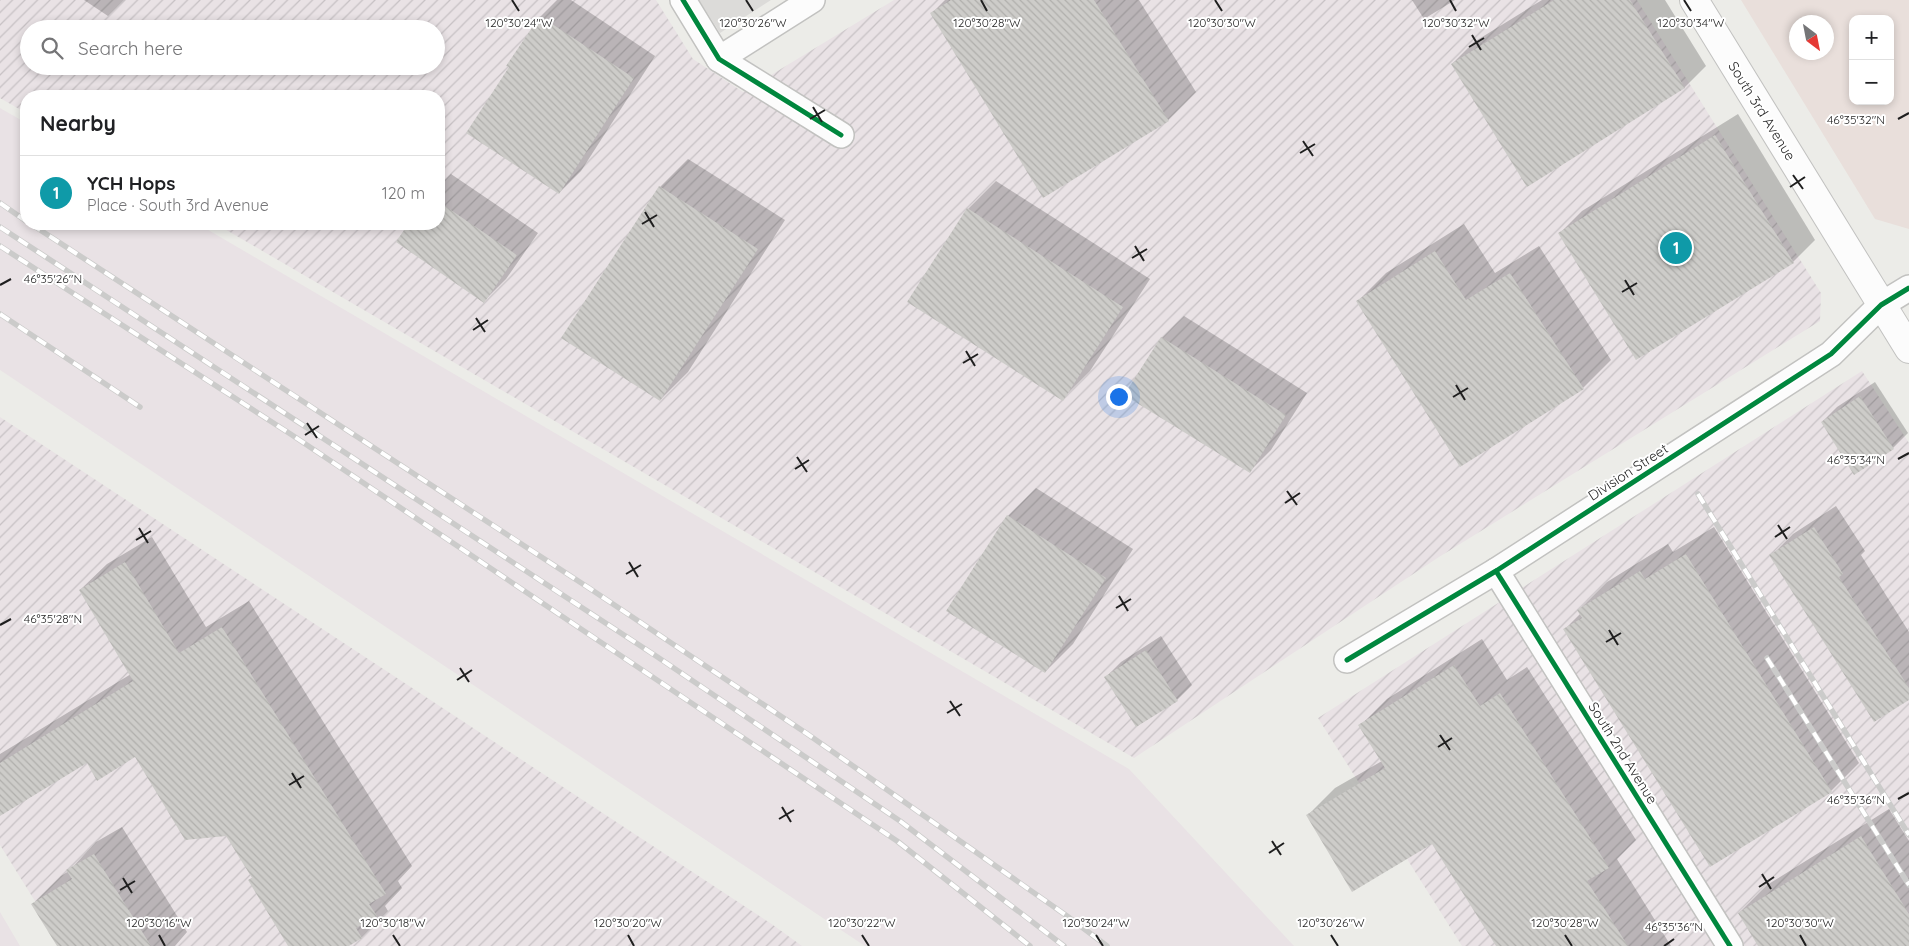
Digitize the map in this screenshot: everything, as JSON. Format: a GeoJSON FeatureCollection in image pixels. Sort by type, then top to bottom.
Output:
{"type":"FeatureCollection","features":[{"type":"Feature","properties":{"kind":"street"},"geometry":{"type":"LineString","coordinates":[[683,0],[719,59],[841,136]]}},
{"type":"Feature","properties":{"kind":"street"},"geometry":{"type":"LineString","coordinates":[[719,59],[812,0]]}},
{"type":"Feature","properties":{"kind":"street","name":"South 3rd Avenue"},"geometry":{"type":"LineString","coordinates":[[1694,0],[1909,349]]}},
{"type":"Feature","properties":{"kind":"street","name":"Division Street"},"geometry":{"type":"LineString","coordinates":[[1347,660],[1496,571],[1831,354],[1881,305],[1909,288]]}},
{"type":"Feature","properties":{"kind":"street","name":"South 2nd Avenue"},"geometry":{"type":"LineString","coordinates":[[1496,571],[1730,946]]}},
{"type":"Feature","properties":{"kind":"shaded area"},"geometry":{"type":"Polygon","coordinates":[[[0,0],[656,0],[693,59],[743,92],[894,0],[1637,0],[1821,293],[1820,321],[1439,557],[1134,758],[226,230],[445,230],[445,90],[20,90],[20,110],[0,98],[0,0]]]}},
{"type":"Feature","properties":{"kind":"shaded area"},"geometry":{"type":"Polygon","coordinates":[[[699,0],[771,0],[720,33],[699,0]]]}},
{"type":"Feature","properties":{"kind":"shaded area"},"geometry":{"type":"Polygon","coordinates":[[[1741,0],[1909,0],[1909,229],[1875,219],[1741,0]]]}},
{"type":"Feature","properties":{"kind":"shaded area"},"geometry":{"type":"Polygon","coordinates":[[[0,108],[20,120],[20,230],[208,230],[1129,769],[1294,946],[865,946],[0,370],[0,108]]]}},
{"type":"Feature","properties":{"kind":"shaded area"},"geometry":{"type":"Polygon","coordinates":[[[1862,371],[1909,443],[1909,946],[1462,946],[1318,718],[1862,371]]]}},
{"type":"Feature","properties":{"kind":"shaded area"},"geometry":{"type":"Polygon","coordinates":[[[0,417],[773,925],[802,946],[63,946],[0,845],[0,417]]]}},
{"type":"Feature","properties":{"kind":"shaded area"},"geometry":{"type":"Polygon","coordinates":[[[0,912],[20,946],[0,946],[0,912]]]}},
{"type":"Feature","properties":{"kind":"building"},"geometry":{"type":"Polygon","coordinates":[[[951,0],[1094,0],[1169,121],[1043,198],[930,13],[951,0]]]}},
{"type":"Feature","properties":{"kind":"building"},"geometry":{"type":"Polygon","coordinates":[[[1554,0],[1630,0],[1685,88],[1527,187],[1451,64],[1554,0]]]}},
{"type":"Feature","properties":{"kind":"building"},"geometry":{"type":"Polygon","coordinates":[[[540,16],[634,78],[559,194],[466,133],[509,67],[506,66],[540,16]]]}},
{"type":"Feature","properties":{"kind":"building"},"geometry":{"type":"Polygon","coordinates":[[[1715,135],[1794,263],[1636,360],[1558,233],[1715,135]]]}},
{"type":"Feature","properties":{"kind":"building"},"geometry":{"type":"Polygon","coordinates":[[[659,186],[758,249],[660,401],[561,338],[659,186]]]}},
{"type":"Feature","properties":{"kind":"building"},"geometry":{"type":"Polygon","coordinates":[[[445,206],[517,255],[484,303],[396,242],[404,230],[445,230],[445,206]]]}},
{"type":"Feature","properties":{"kind":"building"},"geometry":{"type":"Polygon","coordinates":[[[967,208],[1123,307],[1063,401],[907,302],[967,208]]]}},
{"type":"Feature","properties":{"kind":"building"},"geometry":{"type":"Polygon","coordinates":[[[1435,251],[1466,300],[1510,273],[1584,389],[1460,467],[1356,301],[1435,251]]]}},
{"type":"Feature","properties":{"kind":"building"},"geometry":{"type":"Polygon","coordinates":[[[1161,337],[1286,415],[1250,473],[1124,395],[1161,337]]]}},
{"type":"Feature","properties":{"kind":"building"},"geometry":{"type":"Polygon","coordinates":[[[1860,396],[1894,449],[1854,475],[1821,422],[1860,396]]]}},
{"type":"Feature","properties":{"kind":"building"},"geometry":{"type":"Polygon","coordinates":[[[1007,515],[1106,578],[1045,673],[946,611],[1007,515]]]}},
{"type":"Feature","properties":{"kind":"building"},"geometry":{"type":"Polygon","coordinates":[[[1814,527],[1843,574],[1839,577],[1909,688],[1909,700],[1874,722],[1769,555],[1814,527]]]}},
{"type":"Feature","properties":{"kind":"building"},"geometry":{"type":"Polygon","coordinates":[[[1686,554],[1832,792],[1710,867],[1563,629],[1582,618],[1577,610],[1640,571],[1645,579],[1686,554]]]}},
{"type":"Feature","properties":{"kind":"building"},"geometry":{"type":"Polygon","coordinates":[[[125,562],[179,653],[222,627],[386,894],[369,904],[377,916],[356,928],[362,938],[349,946],[288,946],[248,880],[252,878],[226,836],[185,840],[135,757],[97,781],[87,763],[0,816],[0,763],[133,681],[79,590],[125,562]]]}},
{"type":"Feature","properties":{"kind":"building"},"geometry":{"type":"Polygon","coordinates":[[[1146,650],[1178,701],[1136,727],[1104,677],[1146,650]]]}},
{"type":"Feature","properties":{"kind":"building"},"geometry":{"type":"Polygon","coordinates":[[[1454,665],[1480,706],[1500,693],[1609,868],[1587,881],[1628,946],[1496,946],[1432,844],[1352,892],[1306,815],[1385,768],[1358,725],[1454,665]]]}},
{"type":"Feature","properties":{"kind":"building"},"geometry":{"type":"Polygon","coordinates":[[[1861,836],[1909,914],[1909,946],[1758,946],[1738,913],[1861,836]]]}},
{"type":"Feature","properties":{"kind":"building"},"geometry":{"type":"Polygon","coordinates":[[[94,854],[151,946],[57,946],[31,904],[72,879],[66,870],[94,854]]]}},
{"type":"Feature","properties":{"kind":"railway"},"geometry":{"type":"LineString","coordinates":[[0,203],[20,217]]}},
{"type":"Feature","properties":{"kind":"railway"},"geometry":{"type":"LineString","coordinates":[[0,227],[656,656],[900,821],[1064,946]]}},
{"type":"Feature","properties":{"kind":"railway"},"geometry":{"type":"LineString","coordinates":[[40,230],[589,588],[806,733],[1107,946]]}},
{"type":"Feature","properties":{"kind":"railway"},"geometry":{"type":"LineString","coordinates":[[0,246],[292,435],[897,841],[1030,946]]}},
{"type":"Feature","properties":{"kind":"railway"},"geometry":{"type":"LineString","coordinates":[[0,314],[140,407]]}},
{"type":"Feature","properties":{"kind":"railway"},"geometry":{"type":"LineString","coordinates":[[1698,494],[1909,835]]}},
{"type":"Feature","properties":{"kind":"railway"},"geometry":{"type":"LineString","coordinates":[[1767,658],[1909,885]]}},
{"type":"Feature","properties":{"kind":"cycle path"},"geometry":{"type":"LineString","coordinates":[[683,0],[719,59],[841,135]]}},
{"type":"Feature","properties":{"kind":"cycle path"},"geometry":{"type":"LineString","coordinates":[[1347,660],[1496,571],[1831,354],[1881,305],[1909,288]]}},
{"type":"Feature","properties":{"kind":"cycle path"},"geometry":{"type":"LineString","coordinates":[[1496,571],[1730,946]]}},
{"type":"Feature","properties":{"kind":"place","name":"YCH Hops"},"geometry":{"type":"Point","coordinates":[1676,248]}}]}
